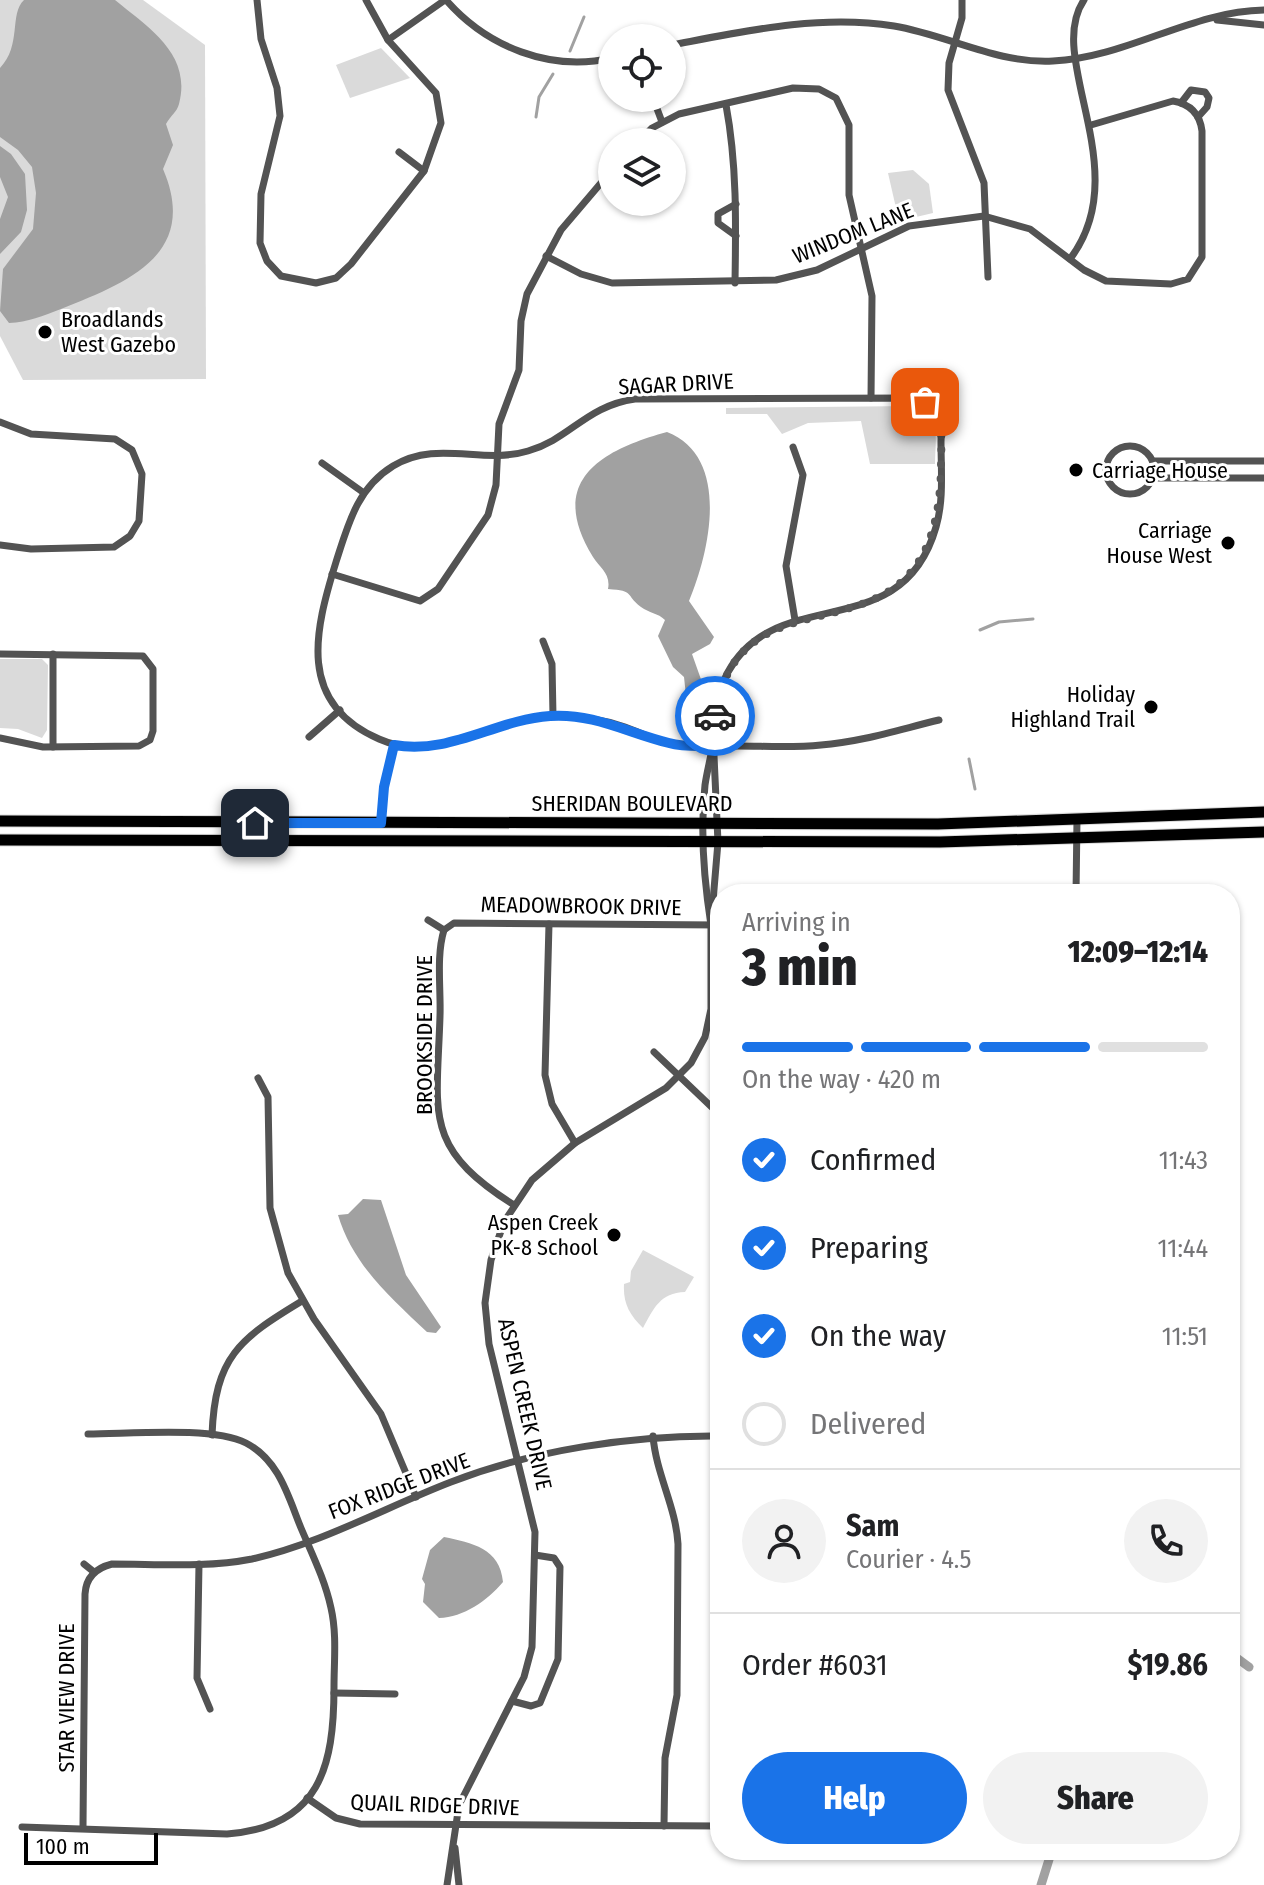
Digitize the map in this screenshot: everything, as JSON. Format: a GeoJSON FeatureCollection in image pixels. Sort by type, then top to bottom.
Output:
{"type":"FeatureCollection","features":[{"type":"Feature","properties":{"kind":"main road","name":"SHERIDAN BOULEVARD"},"geometry":{"type":"LineString","coordinates":[[0,821],[984,823],[1264,812]]}},
{"type":"Feature","properties":{"kind":"main road","name":"SHERIDAN BOULEVARD"},"geometry":{"type":"LineString","coordinates":[[0,840],[940,842],[1264,832]]}},
{"type":"Feature","properties":{"kind":"street"},"geometry":{"type":"LineString","coordinates":[[257,0],[261,39],[280,102],[279,130],[264,178],[260,243],[273,269],[300,282],[316,283],[336,278],[351,264],[424,171],[438,139],[440,102],[430,84],[388,40],[366,0]]}},
{"type":"Feature","properties":{"kind":"street"},"geometry":{"type":"LineString","coordinates":[[388,40],[445,0],[482,33],[534,57],[586,63],[598,61]]}},
{"type":"Feature","properties":{"kind":"street"},"geometry":{"type":"LineString","coordinates":[[962,0],[956,43],[949,63],[948,90],[981,169],[988,277]]}},
{"type":"Feature","properties":{"kind":"street"},"geometry":{"type":"LineString","coordinates":[[1070,259],[1093,219],[1091,125],[1076,59],[1073,22],[1082,1]]}},
{"type":"Feature","properties":{"kind":"street"},"geometry":{"type":"LineString","coordinates":[[686,43],[841,20],[895,26],[1009,59],[1076,59],[1174,28],[1245,10],[1264,10]]}},
{"type":"Feature","properties":{"kind":"street"},"geometry":{"type":"LineString","coordinates":[[1215,19],[1264,25]]}},
{"type":"Feature","properties":{"kind":"street"},"geometry":{"type":"LineString","coordinates":[[655,128],[662,122],[793,88],[819,89],[836,98],[849,125],[847,176],[872,296],[871,398],[917,399],[932,407],[940,398]]}},
{"type":"Feature","properties":{"kind":"street","name":"WINDOM LANE"},"geometry":{"type":"LineString","coordinates":[[546,256],[581,274],[612,283],[735,283],[796,276],[836,261],[909,226],[984,216],[1030,229],[1094,277],[1117,283],[1181,282],[1195,273],[1202,257],[1202,131],[1198,117],[1207,107],[1209,98],[1205,92],[1191,90],[1181,103]]}},
{"type":"Feature","properties":{"kind":"street"},"geometry":{"type":"LineString","coordinates":[[1091,125],[1165,102],[1181,103],[1198,117]]}},
{"type":"Feature","properties":{"kind":"street"},"geometry":{"type":"LineString","coordinates":[[726,105],[732,139],[736,204],[735,283]]}},
{"type":"Feature","properties":{"kind":"street"},"geometry":{"type":"LineString","coordinates":[[658,112],[662,122]]}},
{"type":"Feature","properties":{"kind":"street"},"geometry":{"type":"LineString","coordinates":[[399,152],[424,171]]}},
{"type":"Feature","properties":{"kind":"street"},"geometry":{"type":"LineString","coordinates":[[332,574],[420,601],[432,593],[488,515],[496,485],[503,410],[519,370],[523,308],[546,256],[574,213],[598,186]]}},
{"type":"Feature","properties":{"kind":"street"},"geometry":{"type":"LineString","coordinates":[[736,204],[718,214],[718,223],[736,236]]}},
{"type":"Feature","properties":{"kind":"street","name":"SAGAR DRIVE"},"geometry":{"type":"LineString","coordinates":[[497,455],[544,446],[593,411],[619,401],[871,398]]}},
{"type":"Feature","properties":{"kind":"street","name":"ASPEN CREEK DRIVE"},"geometry":{"type":"LineString","coordinates":[[710,902],[704,879],[705,786],[721,690],[734,663],[762,635],[795,620],[848,611],[872,603],[894,589],[919,563],[937,526],[941,499],[941,428],[932,407]]}},
{"type":"Feature","properties":{"kind":"street"},"geometry":{"type":"LineString","coordinates":[[0,422],[31,434],[106,437],[132,450],[142,474],[140,512],[134,530],[123,542],[105,549],[31,549],[0,545]]}},
{"type":"Feature","properties":{"kind":"street"},"geometry":{"type":"LineString","coordinates":[[132,450],[139,444]]}},
{"type":"Feature","properties":{"kind":"street"},"geometry":{"type":"LineString","coordinates":[[1131,446],[1144,450],[1153,461],[1153,478],[1144,490],[1129,494],[1114,489],[1106,467],[1113,453],[1131,446]]}},
{"type":"Feature","properties":{"kind":"street"},"geometry":{"type":"LineString","coordinates":[[793,447],[803,475],[786,566],[795,620]]}},
{"type":"Feature","properties":{"kind":"street"},"geometry":{"type":"LineString","coordinates":[[497,455],[453,451],[422,454],[390,468],[364,493],[350,519],[318,619],[316,652],[322,678],[340,710],[366,733],[394,745],[439,747],[510,722],[553,716],[610,722],[672,744],[821,745],[939,720]]}},
{"type":"Feature","properties":{"kind":"street"},"geometry":{"type":"LineString","coordinates":[[1153,461],[1264,461]]}},
{"type":"Feature","properties":{"kind":"street"},"geometry":{"type":"LineString","coordinates":[[322,463],[364,493]]}},
{"type":"Feature","properties":{"kind":"street"},"geometry":{"type":"LineString","coordinates":[[1153,478],[1264,478]]}},
{"type":"Feature","properties":{"kind":"street"},"geometry":{"type":"LineString","coordinates":[[134,530],[143,536]]}},
{"type":"Feature","properties":{"kind":"street"},"geometry":{"type":"LineString","coordinates":[[543,641],[552,664],[553,716]]}},
{"type":"Feature","properties":{"kind":"street"},"geometry":{"type":"LineString","coordinates":[[0,654],[145,652],[153,669],[155,738],[139,746],[53,747],[0,738]]}},
{"type":"Feature","properties":{"kind":"street"},"geometry":{"type":"LineString","coordinates":[[53,654],[53,747]]}},
{"type":"Feature","properties":{"kind":"street"},"geometry":{"type":"LineString","coordinates":[[309,737],[340,710]]}},
{"type":"Feature","properties":{"kind":"street"},"geometry":{"type":"LineString","coordinates":[[381,823],[384,787],[394,745]]}},
{"type":"Feature","properties":{"kind":"street","name":"ASPEN CREEK DRIVE"},"geometry":{"type":"LineString","coordinates":[[712,746],[718,823],[717,884]]}},
{"type":"Feature","properties":{"kind":"street"},"geometry":{"type":"LineString","coordinates":[[1076,884],[1077,819]]}},
{"type":"Feature","properties":{"kind":"street"},"geometry":{"type":"LineString","coordinates":[[428,920],[444,930]]}},
{"type":"Feature","properties":{"kind":"street","name":"MEADOWBROOK DRIVE"},"geometry":{"type":"LineString","coordinates":[[444,930],[454,923],[710,925]]}},
{"type":"Feature","properties":{"kind":"street"},"geometry":{"type":"LineString","coordinates":[[549,924],[545,1075],[552,1104],[575,1143]]}},
{"type":"Feature","properties":{"kind":"street","name":"BROOKSIDE DRIVE"},"geometry":{"type":"LineString","coordinates":[[444,930],[439,1118],[459,1163],[482,1185],[514,1205]]}},
{"type":"Feature","properties":{"kind":"street","name":"ASPEN CREEK DRIVE"},"geometry":{"type":"LineString","coordinates":[[447,1885],[462,1797],[524,1677],[532,1647],[534,1524],[489,1344],[485,1303],[494,1250],[514,1205],[546,1165],[575,1143],[678,1078],[699,1051],[709,1023],[710,1009]]}},
{"type":"Feature","properties":{"kind":"street"},"geometry":{"type":"LineString","coordinates":[[654,1052],[710,1106]]}},
{"type":"Feature","properties":{"kind":"street"},"geometry":{"type":"LineString","coordinates":[[258,1078],[268,1097],[268,1186],[273,1228],[288,1273],[302,1301],[381,1414],[416,1497]]}},
{"type":"Feature","properties":{"kind":"street"},"geometry":{"type":"LineString","coordinates":[[212,1435],[217,1385],[228,1359],[257,1328],[302,1301]]}},
{"type":"Feature","properties":{"kind":"street"},"geometry":{"type":"LineString","coordinates":[[22,1827],[244,1833],[285,1817],[307,1798],[322,1777],[331,1751],[334,1693],[331,1607],[273,1466],[243,1442],[212,1435],[88,1434]]}},
{"type":"Feature","properties":{"kind":"street"},"geometry":{"type":"LineString","coordinates":[[653,1436],[655,1463],[675,1520],[678,1544],[677,1695],[665,1758],[664,1826]]}},
{"type":"Feature","properties":{"kind":"street","name":"FOX RIDGE DRIVE"},"geometry":{"type":"LineString","coordinates":[[94,1572],[112,1564],[199,1564],[253,1558],[306,1541],[466,1477],[597,1444],[653,1436],[710,1436]]}},
{"type":"Feature","properties":{"kind":"street"},"geometry":{"type":"LineString","coordinates":[[512,1701],[531,1706],[540,1703],[558,1659],[560,1567],[554,1558],[535,1555]]}},
{"type":"Feature","properties":{"kind":"street"},"geometry":{"type":"LineString","coordinates":[[84,1564],[94,1572]]}},
{"type":"Feature","properties":{"kind":"street"},"geometry":{"type":"LineString","coordinates":[[199,1564],[197,1678],[210,1709]]}},
{"type":"Feature","properties":{"kind":"street","name":"STAR VIEW DRIVE"},"geometry":{"type":"LineString","coordinates":[[83,1827],[85,1594],[94,1572]]}},
{"type":"Feature","properties":{"kind":"street"},"geometry":{"type":"LineString","coordinates":[[334,1693],[395,1694]]}},
{"type":"Feature","properties":{"kind":"street","name":"QUAIL RIDGE DRIVE"},"geometry":{"type":"LineString","coordinates":[[307,1798],[325,1813],[348,1822],[455,1826],[710,1826]]}},
{"type":"Feature","properties":{"kind":"street","name":"ASPEN CREEK DRIVE"},"geometry":{"type":"LineString","coordinates":[[454,1844],[459,1885]]}},
{"type":"Feature","properties":{"kind":"shaded area"},"geometry":{"type":"Polygon","coordinates":[[[0,0],[143,0],[205,45],[206,379],[23,380],[0,336],[0,0]]]}},
{"type":"Feature","properties":{"kind":"shaded area"},"geometry":{"type":"Polygon","coordinates":[[[24,0],[115,0],[165,44],[179,71],[181,86],[178,107],[166,124],[173,145],[163,169],[172,199],[172,224],[164,244],[150,262],[110,288],[42,316],[9,323],[0,311],[3,269],[33,229],[36,193],[32,167],[18,150],[0,137],[0,68],[11,50],[17,13],[24,0]]]}},
{"type":"Feature","properties":{"kind":"shaded area"},"geometry":{"type":"Polygon","coordinates":[[[381,48],[410,78],[350,98],[336,65],[381,48]]]}},
{"type":"Feature","properties":{"kind":"shaded area"},"geometry":{"type":"Polygon","coordinates":[[[0,146],[11,154],[25,174],[27,210],[21,232],[0,254],[0,219],[8,197],[0,177],[0,146]]]}},
{"type":"Feature","properties":{"kind":"shaded area"},"geometry":{"type":"Polygon","coordinates":[[[913,170],[929,184],[933,213],[899,221],[888,173],[913,170]]]}},
{"type":"Feature","properties":{"kind":"shaded area"},"geometry":{"type":"Polygon","coordinates":[[[915,406],[930,416],[933,423],[935,464],[870,464],[861,421],[808,423],[782,434],[767,414],[726,414],[726,408],[915,406]]]}},
{"type":"Feature","properties":{"kind":"shaded area"},"geometry":{"type":"Polygon","coordinates":[[[667,432],[687,444],[700,462],[708,483],[708,532],[689,601],[714,637],[710,644],[692,654],[703,685],[696,714],[688,714],[684,677],[673,667],[658,636],[665,620],[641,607],[626,592],[608,589],[606,575],[580,531],[575,508],[578,489],[602,459],[621,448],[667,432]]]}},
{"type":"Feature","properties":{"kind":"shaded area"},"geometry":{"type":"Polygon","coordinates":[[[0,659],[42,659],[48,665],[47,730],[42,738],[18,729],[0,728],[0,659]]]}},
{"type":"Feature","properties":{"kind":"shaded area"},"geometry":{"type":"Polygon","coordinates":[[[363,1199],[381,1200],[406,1275],[441,1327],[436,1333],[427,1332],[400,1306],[374,1279],[353,1249],[338,1215],[348,1214],[363,1199]]]}},
{"type":"Feature","properties":{"kind":"shaded area"},"geometry":{"type":"Polygon","coordinates":[[[643,1250],[694,1277],[685,1292],[669,1295],[659,1303],[643,1328],[628,1308],[624,1284],[630,1282],[631,1271],[643,1250]]]}},
{"type":"Feature","properties":{"kind":"shaded area"},"geometry":{"type":"Polygon","coordinates":[[[444,1537],[474,1545],[490,1554],[501,1571],[503,1582],[474,1607],[457,1615],[439,1618],[423,1602],[425,1584],[422,1579],[430,1550],[444,1537]]]}},
{"type":"Feature","properties":{"kind":"waterway"},"geometry":{"type":"LineString","coordinates":[[570,51],[584,17]]}},
{"type":"Feature","properties":{"kind":"waterway"},"geometry":{"type":"LineString","coordinates":[[536,117],[539,97],[553,74]]}},
{"type":"Feature","properties":{"kind":"waterway"},"geometry":{"type":"LineString","coordinates":[[980,630],[999,622],[1033,619]]}},
{"type":"Feature","properties":{"kind":"waterway"},"geometry":{"type":"LineString","coordinates":[[969,759],[975,789]]}},
{"type":"Feature","properties":{"kind":"waterway"},"geometry":{"type":"LineString","coordinates":[[1240,1660],[1249,1667]]}},
{"type":"Feature","properties":{"kind":"waterway"},"geometry":{"type":"LineString","coordinates":[[1041,1885],[1049,1860]]}},
{"type":"Feature","properties":{"kind":"way so far"},"geometry":{"type":"LineString","coordinates":[[715,716],[730,670],[757,638],[788,622],[848,611],[872,603],[894,589],[919,563],[937,526],[941,499],[940,420],[925,402]]}},
{"type":"Feature","properties":{"kind":"place","name":"Broadlands West Gazebo"},"geometry":{"type":"Point","coordinates":[45,332]}},
{"type":"Feature","properties":{"kind":"place","name":"Carriage House"},"geometry":{"type":"Point","coordinates":[1076,470]}},
{"type":"Feature","properties":{"kind":"place","name":"Carriage House West"},"geometry":{"type":"Point","coordinates":[1228,543]}},
{"type":"Feature","properties":{"kind":"place","name":"Holiday Highland Trail"},"geometry":{"type":"Point","coordinates":[1151,707]}},
{"type":"Feature","properties":{"kind":"place","name":"Aspen Creek PK-8 School"},"geometry":{"type":"Point","coordinates":[614,1235]}},
{"type":"Feature","properties":{"kind":"route"},"geometry":{"type":"LineString","coordinates":[[255,823],[381,823],[384,787],[394,745],[423,749],[439,747],[510,722],[561,716],[610,722],[672,744],[712,746],[715,716]]}}]}
